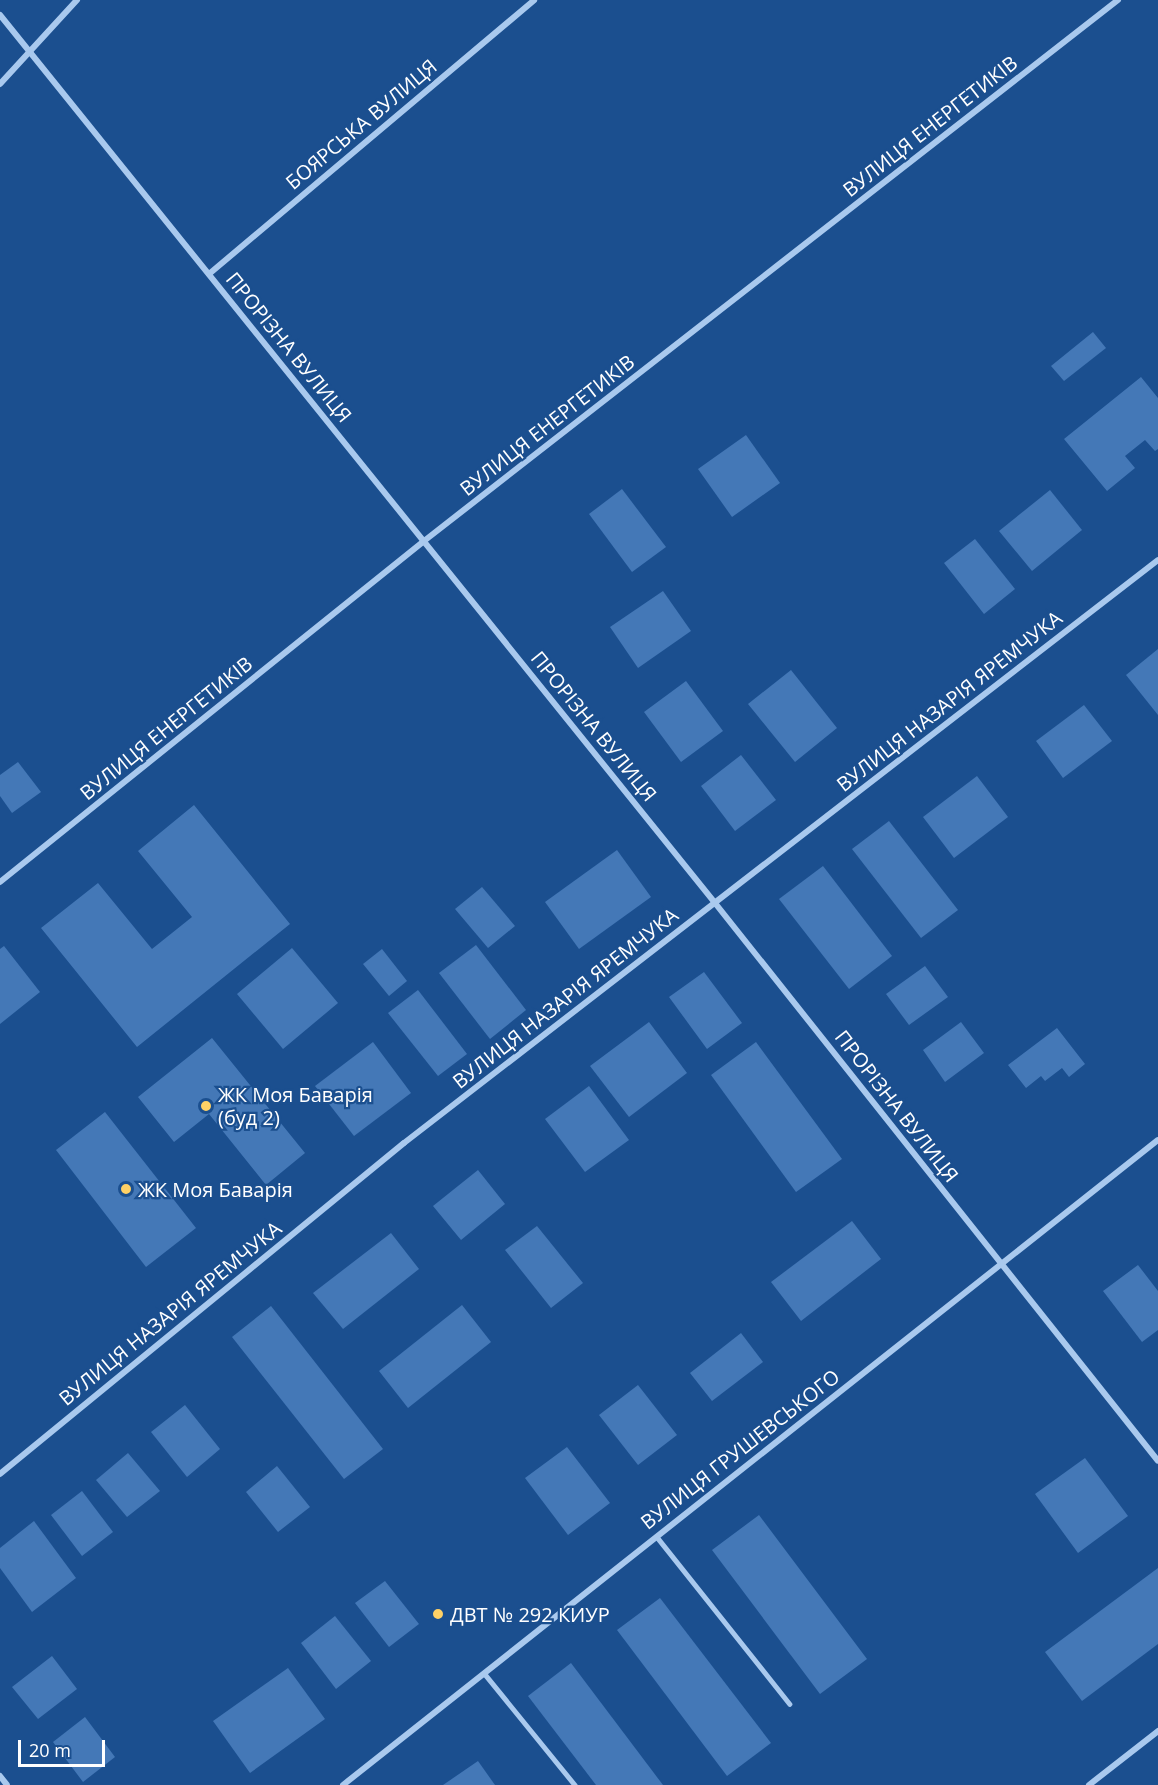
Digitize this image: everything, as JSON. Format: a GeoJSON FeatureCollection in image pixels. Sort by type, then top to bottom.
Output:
{"type":"FeatureCollection","features":[{"type":"Feature","properties":{"kind":"street"},"geometry":{"type":"LineString","coordinates":[[0,84],[32,53],[77,0]]}},
{"type":"Feature","properties":{"kind":"street","name":"БОЯРСЬКА ВУЛИЦЯ"},"geometry":{"type":"LineString","coordinates":[[209,274],[534,0]]}},
{"type":"Feature","properties":{"kind":"street","name":"ВУЛИЦЯ ЕНЕРГЕТИКІВ"},"geometry":{"type":"LineString","coordinates":[[0,882],[424,541],[1118,0]]}},
{"type":"Feature","properties":{"kind":"street","name":"ПРОРІЗНА ВУЛИЦЯ"},"geometry":{"type":"LineString","coordinates":[[0,15],[715,903],[1158,1461]]}},
{"type":"Feature","properties":{"kind":"street","name":"ВУЛИЦЯ НАЗАРІЯ ЯРЕМЧУКА"},"geometry":{"type":"LineString","coordinates":[[0,1474],[404,1143],[1158,560]]}},
{"type":"Feature","properties":{"kind":"street","name":"ВУЛИЦЯ ГРУШЕВСЬКОГО"},"geometry":{"type":"LineString","coordinates":[[343,1785],[1158,1140]]}},
{"type":"Feature","properties":{"kind":"street"},"geometry":{"type":"LineString","coordinates":[[1089,1785],[1158,1731]]}},
{"type":"Feature","properties":{"kind":"street"},"geometry":{"type":"LineString","coordinates":[[0,1776],[8,1785]]}},
{"type":"Feature","properties":{"kind":"lane"},"geometry":{"type":"LineString","coordinates":[[657,1537],[790,1704]]}},
{"type":"Feature","properties":{"kind":"lane"},"geometry":{"type":"LineString","coordinates":[[484,1674],[575,1785]]}},
{"type":"Feature","properties":{"kind":"building"},"geometry":{"type":"Polygon","coordinates":[[[1093,332],[1106,348],[1064,381],[1051,366],[1093,332]]]}},
{"type":"Feature","properties":{"kind":"building"},"geometry":{"type":"Polygon","coordinates":[[[1141,377],[1158,398],[1158,449],[1155,451],[1145,440],[1125,456],[1135,468],[1107,491],[1064,439],[1141,377]]]}},
{"type":"Feature","properties":{"kind":"building"},"geometry":{"type":"Polygon","coordinates":[[[746,435],[780,483],[732,517],[698,469],[746,435]]]}},
{"type":"Feature","properties":{"kind":"building"},"geometry":{"type":"Polygon","coordinates":[[[622,489],[666,547],[632,572],[589,514],[622,489]]]}},
{"type":"Feature","properties":{"kind":"building"},"geometry":{"type":"Polygon","coordinates":[[[1050,490],[1082,530],[1032,571],[999,531],[1050,490]]]}},
{"type":"Feature","properties":{"kind":"building"},"geometry":{"type":"Polygon","coordinates":[[[975,539],[1015,589],[984,614],[944,563],[975,539]]]}},
{"type":"Feature","properties":{"kind":"building"},"geometry":{"type":"Polygon","coordinates":[[[663,591],[691,631],[638,668],[610,627],[663,591]]]}},
{"type":"Feature","properties":{"kind":"building"},"geometry":{"type":"Polygon","coordinates":[[[1158,649],[1158,715],[1126,675],[1158,649]]]}},
{"type":"Feature","properties":{"kind":"building"},"geometry":{"type":"Polygon","coordinates":[[[791,670],[837,728],[795,762],[748,704],[791,670]]]}},
{"type":"Feature","properties":{"kind":"building"},"geometry":{"type":"Polygon","coordinates":[[[686,681],[723,731],[681,762],[644,712],[686,681]]]}},
{"type":"Feature","properties":{"kind":"building"},"geometry":{"type":"Polygon","coordinates":[[[1084,705],[1112,741],[1063,778],[1036,741],[1084,705]]]}},
{"type":"Feature","properties":{"kind":"building"},"geometry":{"type":"Polygon","coordinates":[[[741,755],[776,800],[735,831],[701,786],[741,755]]]}},
{"type":"Feature","properties":{"kind":"building"},"geometry":{"type":"Polygon","coordinates":[[[18,762],[41,792],[12,813],[0,796],[0,775],[18,762]]]}},
{"type":"Feature","properties":{"kind":"building"},"geometry":{"type":"Polygon","coordinates":[[[977,776],[1008,817],[954,858],[923,817],[977,776]]]}},
{"type":"Feature","properties":{"kind":"building"},"geometry":{"type":"Polygon","coordinates":[[[194,805],[290,924],[137,1047],[41,928],[98,883],[152,949],[192,917],[138,851],[194,805]]]}},
{"type":"Feature","properties":{"kind":"building"},"geometry":{"type":"Polygon","coordinates":[[[889,821],[958,910],[921,938],[852,849],[889,821]]]}},
{"type":"Feature","properties":{"kind":"building"},"geometry":{"type":"Polygon","coordinates":[[[617,850],[651,897],[579,949],[545,902],[617,850]]]}},
{"type":"Feature","properties":{"kind":"building"},"geometry":{"type":"Polygon","coordinates":[[[823,866],[892,956],[849,989],[779,899],[823,866]]]}},
{"type":"Feature","properties":{"kind":"building"},"geometry":{"type":"Polygon","coordinates":[[[482,887],[515,926],[488,948],[455,909],[482,887]]]}},
{"type":"Feature","properties":{"kind":"building"},"geometry":{"type":"Polygon","coordinates":[[[476,945],[526,1010],[490,1039],[439,973],[476,945]]]}},
{"type":"Feature","properties":{"kind":"building"},"geometry":{"type":"Polygon","coordinates":[[[4,946],[40,992],[0,1024],[0,949],[4,946]]]}},
{"type":"Feature","properties":{"kind":"building"},"geometry":{"type":"Polygon","coordinates":[[[292,948],[338,1003],[283,1049],[237,994],[292,948]]]}},
{"type":"Feature","properties":{"kind":"building"},"geometry":{"type":"Polygon","coordinates":[[[382,949],[407,981],[389,996],[363,964],[382,949]]]}},
{"type":"Feature","properties":{"kind":"building"},"geometry":{"type":"Polygon","coordinates":[[[925,966],[948,997],[909,1025],[886,994],[925,966]]]}},
{"type":"Feature","properties":{"kind":"building"},"geometry":{"type":"Polygon","coordinates":[[[704,972],[742,1023],[707,1049],[669,997],[704,972]]]}},
{"type":"Feature","properties":{"kind":"building"},"geometry":{"type":"Polygon","coordinates":[[[418,990],[467,1054],[438,1076],[388,1013],[418,990]]]}},
{"type":"Feature","properties":{"kind":"building"},"geometry":{"type":"Polygon","coordinates":[[[649,1022],[687,1073],[629,1117],[590,1066],[649,1022]]]}},
{"type":"Feature","properties":{"kind":"building"},"geometry":{"type":"Polygon","coordinates":[[[961,1022],[984,1053],[945,1082],[923,1050],[961,1022]]]}},
{"type":"Feature","properties":{"kind":"building"},"geometry":{"type":"Polygon","coordinates":[[[1057,1028],[1085,1064],[1069,1077],[1062,1068],[1045,1081],[1041,1076],[1026,1088],[1008,1065],[1057,1028]]]}},
{"type":"Feature","properties":{"kind":"building","name":"ЖК Моя Баварія (буд 2)"},"geometry":{"type":"Polygon","coordinates":[[[212,1038],[305,1153],[266,1185],[209,1114],[174,1142],[138,1097],[212,1038]]]}},
{"type":"Feature","properties":{"kind":"building"},"geometry":{"type":"Polygon","coordinates":[[[373,1042],[411,1093],[354,1136],[315,1086],[373,1042]]]}},
{"type":"Feature","properties":{"kind":"building"},"geometry":{"type":"Polygon","coordinates":[[[756,1042],[842,1159],[796,1192],[711,1075],[756,1042]]]}},
{"type":"Feature","properties":{"kind":"building"},"geometry":{"type":"Polygon","coordinates":[[[589,1086],[629,1140],[585,1172],[545,1119],[589,1086]]]}},
{"type":"Feature","properties":{"kind":"building","name":"ЖК Моя Баварія"},"geometry":{"type":"Polygon","coordinates":[[[105,1112],[196,1228],[146,1267],[56,1150],[105,1112]]]}},
{"type":"Feature","properties":{"kind":"building"},"geometry":{"type":"Polygon","coordinates":[[[478,1170],[505,1204],[461,1240],[433,1206],[478,1170]]]}},
{"type":"Feature","properties":{"kind":"building"},"geometry":{"type":"Polygon","coordinates":[[[852,1221],[881,1259],[801,1321],[771,1282],[852,1221]]]}},
{"type":"Feature","properties":{"kind":"building"},"geometry":{"type":"Polygon","coordinates":[[[537,1226],[583,1283],[551,1308],[505,1250],[537,1226]]]}},
{"type":"Feature","properties":{"kind":"building"},"geometry":{"type":"Polygon","coordinates":[[[391,1233],[419,1269],[343,1329],[313,1293],[391,1233]]]}},
{"type":"Feature","properties":{"kind":"building"},"geometry":{"type":"Polygon","coordinates":[[[1138,1265],[1158,1291],[1158,1330],[1142,1342],[1103,1291],[1138,1265]]]}},
{"type":"Feature","properties":{"kind":"building"},"geometry":{"type":"Polygon","coordinates":[[[462,1305],[491,1342],[408,1408],[379,1371],[462,1305]]]}},
{"type":"Feature","properties":{"kind":"building"},"geometry":{"type":"Polygon","coordinates":[[[271,1306],[383,1449],[344,1479],[232,1337],[271,1306]]]}},
{"type":"Feature","properties":{"kind":"building"},"geometry":{"type":"Polygon","coordinates":[[[741,1333],[763,1362],[712,1401],[690,1373],[741,1333]]]}},
{"type":"Feature","properties":{"kind":"building"},"geometry":{"type":"Polygon","coordinates":[[[638,1385],[677,1435],[638,1465],[599,1415],[638,1385]]]}},
{"type":"Feature","properties":{"kind":"building"},"geometry":{"type":"Polygon","coordinates":[[[185,1405],[220,1449],[187,1477],[151,1432],[185,1405]]]}},
{"type":"Feature","properties":{"kind":"building"},"geometry":{"type":"Polygon","coordinates":[[[567,1447],[610,1503],[568,1535],[525,1478],[567,1447]]]}},
{"type":"Feature","properties":{"kind":"building"},"geometry":{"type":"Polygon","coordinates":[[[128,1453],[160,1491],[127,1517],[96,1480],[128,1453]]]}},
{"type":"Feature","properties":{"kind":"building"},"geometry":{"type":"Polygon","coordinates":[[[1085,1458],[1128,1516],[1078,1553],[1035,1494],[1085,1458]]]}},
{"type":"Feature","properties":{"kind":"building"},"geometry":{"type":"Polygon","coordinates":[[[277,1466],[310,1507],[278,1532],[246,1492],[277,1466]]]}},
{"type":"Feature","properties":{"kind":"building"},"geometry":{"type":"Polygon","coordinates":[[[82,1491],[113,1532],[82,1556],[51,1515],[82,1491]]]}},
{"type":"Feature","properties":{"kind":"building"},"geometry":{"type":"Polygon","coordinates":[[[759,1515],[867,1659],[820,1694],[712,1550],[759,1515]]]}},
{"type":"Feature","properties":{"kind":"building"},"geometry":{"type":"Polygon","coordinates":[[[34,1521],[76,1578],[32,1612],[0,1568],[0,1548],[34,1521]]]}},
{"type":"Feature","properties":{"kind":"building"},"geometry":{"type":"Polygon","coordinates":[[[1158,1568],[1158,1644],[1082,1701],[1045,1652],[1158,1568]]]}},
{"type":"Feature","properties":{"kind":"building"},"geometry":{"type":"Polygon","coordinates":[[[385,1581],[419,1624],[389,1647],[355,1603],[385,1581]]]}},
{"type":"Feature","properties":{"kind":"building"},"geometry":{"type":"Polygon","coordinates":[[[660,1598],[771,1743],[727,1776],[617,1630],[660,1598]]]}},
{"type":"Feature","properties":{"kind":"building"},"geometry":{"type":"Polygon","coordinates":[[[335,1616],[371,1661],[336,1689],[301,1643],[335,1616]]]}},
{"type":"Feature","properties":{"kind":"building"},"geometry":{"type":"Polygon","coordinates":[[[52,1656],[77,1689],[38,1719],[12,1687],[52,1656]]]}},
{"type":"Feature","properties":{"kind":"building"},"geometry":{"type":"Polygon","coordinates":[[[571,1663],[663,1785],[596,1785],[528,1696],[571,1663]]]}},
{"type":"Feature","properties":{"kind":"building"},"geometry":{"type":"Polygon","coordinates":[[[288,1668],[325,1719],[250,1773],[213,1721],[288,1668]]]}},
{"type":"Feature","properties":{"kind":"building"},"geometry":{"type":"Polygon","coordinates":[[[85,1717],[115,1757],[83,1782],[53,1742],[85,1717]]]}},
{"type":"Feature","properties":{"kind":"building"},"geometry":{"type":"Polygon","coordinates":[[[478,1761],[495,1785],[443,1785],[478,1761]]]}},
{"type":"Feature","properties":{"kind":"place","name":"ЖК Моя Баварія (буд 2)"},"geometry":{"type":"Point","coordinates":[206,1106]}},
{"type":"Feature","properties":{"kind":"place","name":"ЖК Моя Баварія"},"geometry":{"type":"Point","coordinates":[126,1189]}},
{"type":"Feature","properties":{"kind":"place","name":"ДВТ № 292 КИУР"},"geometry":{"type":"Point","coordinates":[438,1614]}}]}
